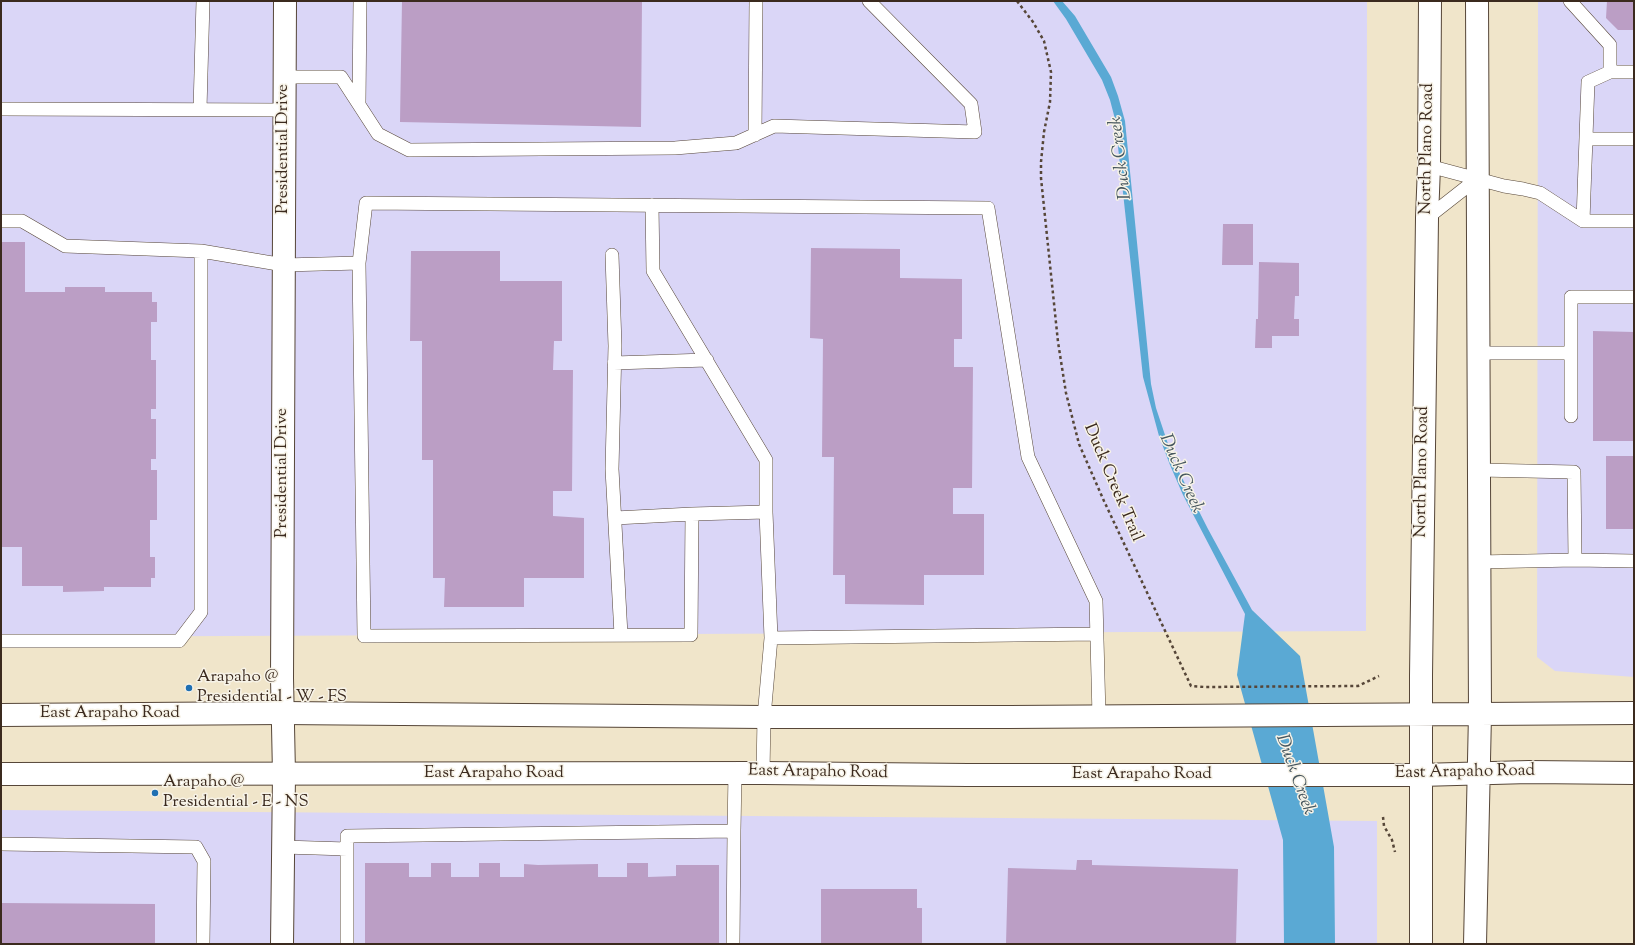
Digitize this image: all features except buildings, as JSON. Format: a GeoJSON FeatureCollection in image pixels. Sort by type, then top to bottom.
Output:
{"type":"FeatureCollection","features":[{"type":"Feature","properties":{"kind":"main road","name":"Presidential Drive"},"geometry":{"type":"LineString","coordinates":[[282,944],[284,774],[282,713],[285,1]]}},
{"type":"Feature","properties":{"kind":"main road","name":"North Plano Road"},"geometry":{"type":"LineString","coordinates":[[1421,944],[1420,715],[1429,166],[1430,1]]}},
{"type":"Feature","properties":{"kind":"main road"},"geometry":{"type":"LineString","coordinates":[[1476,944],[1480,714],[1478,562],[1477,1]]}},
{"type":"Feature","properties":{"kind":"main road","name":"East Arapaho Road"},"geometry":{"type":"LineString","coordinates":[[1,715],[282,713],[764,717],[1634,714]]}},
{"type":"Feature","properties":{"kind":"main road","name":"East Arapaho Road"},"geometry":{"type":"LineString","coordinates":[[1,774],[762,773],[1234,775],[1634,773]]}},
{"type":"Feature","properties":{"kind":"lane"},"geometry":{"type":"LineString","coordinates":[[200,109],[203,1]]}},
{"type":"Feature","properties":{"kind":"lane"},"geometry":{"type":"LineString","coordinates":[[359,103],[360,1]]}},
{"type":"Feature","properties":{"kind":"lane"},"geometry":{"type":"LineString","coordinates":[[754,135],[756,1]]}},
{"type":"Feature","properties":{"kind":"lane"},"geometry":{"type":"LineString","coordinates":[[285,77],[340,77],[359,103],[378,134],[409,150],[675,148],[736,143],[774,126],[975,132],[971,104],[869,1]]}},
{"type":"Feature","properties":{"kind":"lane"},"geometry":{"type":"LineString","coordinates":[[1570,1],[1610,45],[1610,72]]}},
{"type":"Feature","properties":{"kind":"lane"},"geometry":{"type":"LineString","coordinates":[[1583,221],[1588,82],[1610,72],[1634,72]]}},
{"type":"Feature","properties":{"kind":"lane"},"geometry":{"type":"LineString","coordinates":[[1,108],[284,110]]}},
{"type":"Feature","properties":{"kind":"lane"},"geometry":{"type":"LineString","coordinates":[[1587,139],[1634,139]]}},
{"type":"Feature","properties":{"kind":"lane"},"geometry":{"type":"LineString","coordinates":[[1429,166],[1504,186],[1540,193],[1583,221],[1634,221]]}},
{"type":"Feature","properties":{"kind":"lane"},"geometry":{"type":"LineString","coordinates":[[1427,218],[1478,178]]}},
{"type":"Feature","properties":{"kind":"lane"},"geometry":{"type":"LineString","coordinates":[[692,514],[691,634],[364,636],[359,263],[366,203],[988,208],[1028,457],[1096,601],[1099,716]]}},
{"type":"Feature","properties":{"kind":"lane"},"geometry":{"type":"LineString","coordinates":[[652,206],[653,270],[766,460],[766,512],[771,638],[764,717],[762,773]]}},
{"type":"Feature","properties":{"kind":"lane"},"geometry":{"type":"LineString","coordinates":[[1,221],[22,221],[65,246],[201,251],[284,265],[359,263]]}},
{"type":"Feature","properties":{"kind":"lane"},"geometry":{"type":"LineString","coordinates":[[1,641],[179,641],[201,612],[201,251]]}},
{"type":"Feature","properties":{"kind":"lane"},"geometry":{"type":"LineString","coordinates":[[612,255],[614,363],[612,469],[621,635]]}},
{"type":"Feature","properties":{"kind":"lane"},"geometry":{"type":"LineString","coordinates":[[1571,416],[1571,297],[1634,297]]}},
{"type":"Feature","properties":{"kind":"lane"},"geometry":{"type":"LineString","coordinates":[[1478,353],[1571,353]]}},
{"type":"Feature","properties":{"kind":"lane"},"geometry":{"type":"LineString","coordinates":[[614,363],[707,360]]}},
{"type":"Feature","properties":{"kind":"lane"},"geometry":{"type":"LineString","coordinates":[[1479,470],[1574,472],[1575,560]]}},
{"type":"Feature","properties":{"kind":"lane"},"geometry":{"type":"LineString","coordinates":[[615,518],[766,512]]}},
{"type":"Feature","properties":{"kind":"lane"},"geometry":{"type":"LineString","coordinates":[[1478,562],[1575,560],[1634,561]]}},
{"type":"Feature","properties":{"kind":"lane"},"geometry":{"type":"LineString","coordinates":[[771,638],[1097,634]]}},
{"type":"Feature","properties":{"kind":"lane"},"geometry":{"type":"LineString","coordinates":[[733,944],[735,773]]}},
{"type":"Feature","properties":{"kind":"lane"},"geometry":{"type":"LineString","coordinates":[[347,944],[347,836],[734,830]]}},
{"type":"Feature","properties":{"kind":"lane"},"geometry":{"type":"LineString","coordinates":[[1,844],[196,847],[204,861],[203,944]]}},
{"type":"Feature","properties":{"kind":"lane"},"geometry":{"type":"LineString","coordinates":[[283,847],[347,849]]}},
{"type":"Feature","properties":{"kind":"path","name":"Duck Creek Trail"},"geometry":{"type":"LineString","coordinates":[[1017,1],[1033,22],[1044,41],[1051,72],[1050,102],[1044,132],[1041,178],[1058,342],[1066,393],[1079,444],[1104,501],[1191,686],[1358,686],[1379,676]]}},
{"type":"Feature","properties":{"kind":"path"},"geometry":{"type":"LineString","coordinates":[[1384,817],[1384,826],[1392,840],[1395,853]]}},
{"type":"Feature","properties":{"kind":"shaded area"},"geometry":{"type":"Polygon","coordinates":[[[1,1],[1367,1],[1366,631],[1,637],[1,1]]]}},
{"type":"Feature","properties":{"kind":"shaded area"},"geometry":{"type":"Polygon","coordinates":[[[1538,1],[1634,1],[1634,677],[1555,671],[1537,657],[1538,1]]]}},
{"type":"Feature","properties":{"kind":"shaded area"},"geometry":{"type":"Polygon","coordinates":[[[1,810],[1377,821],[1377,944],[1,944],[1,810]]]}},
{"type":"Feature","properties":{"kind":"water","name":"Duck Creek"},"geometry":{"type":"Polygon","coordinates":[[[1053,1],[1062,1],[1075,16],[1111,77],[1125,121],[1151,384],[1156,408],[1174,462],[1252,610],[1300,656],[1334,847],[1335,944],[1284,944],[1283,840],[1237,675],[1245,614],[1183,495],[1159,436],[1143,377],[1115,119],[1110,100],[1102,80],[1066,19],[1053,1]]]}},
{"type":"Feature","properties":{"kind":"place","name":"Arapaho @ Presidential - W - FS"},"geometry":{"type":"Point","coordinates":[189,688]}},
{"type":"Feature","properties":{"kind":"place","name":"Arapaho @ Presidential - E - NS"},"geometry":{"type":"Point","coordinates":[155,793]}}]}
